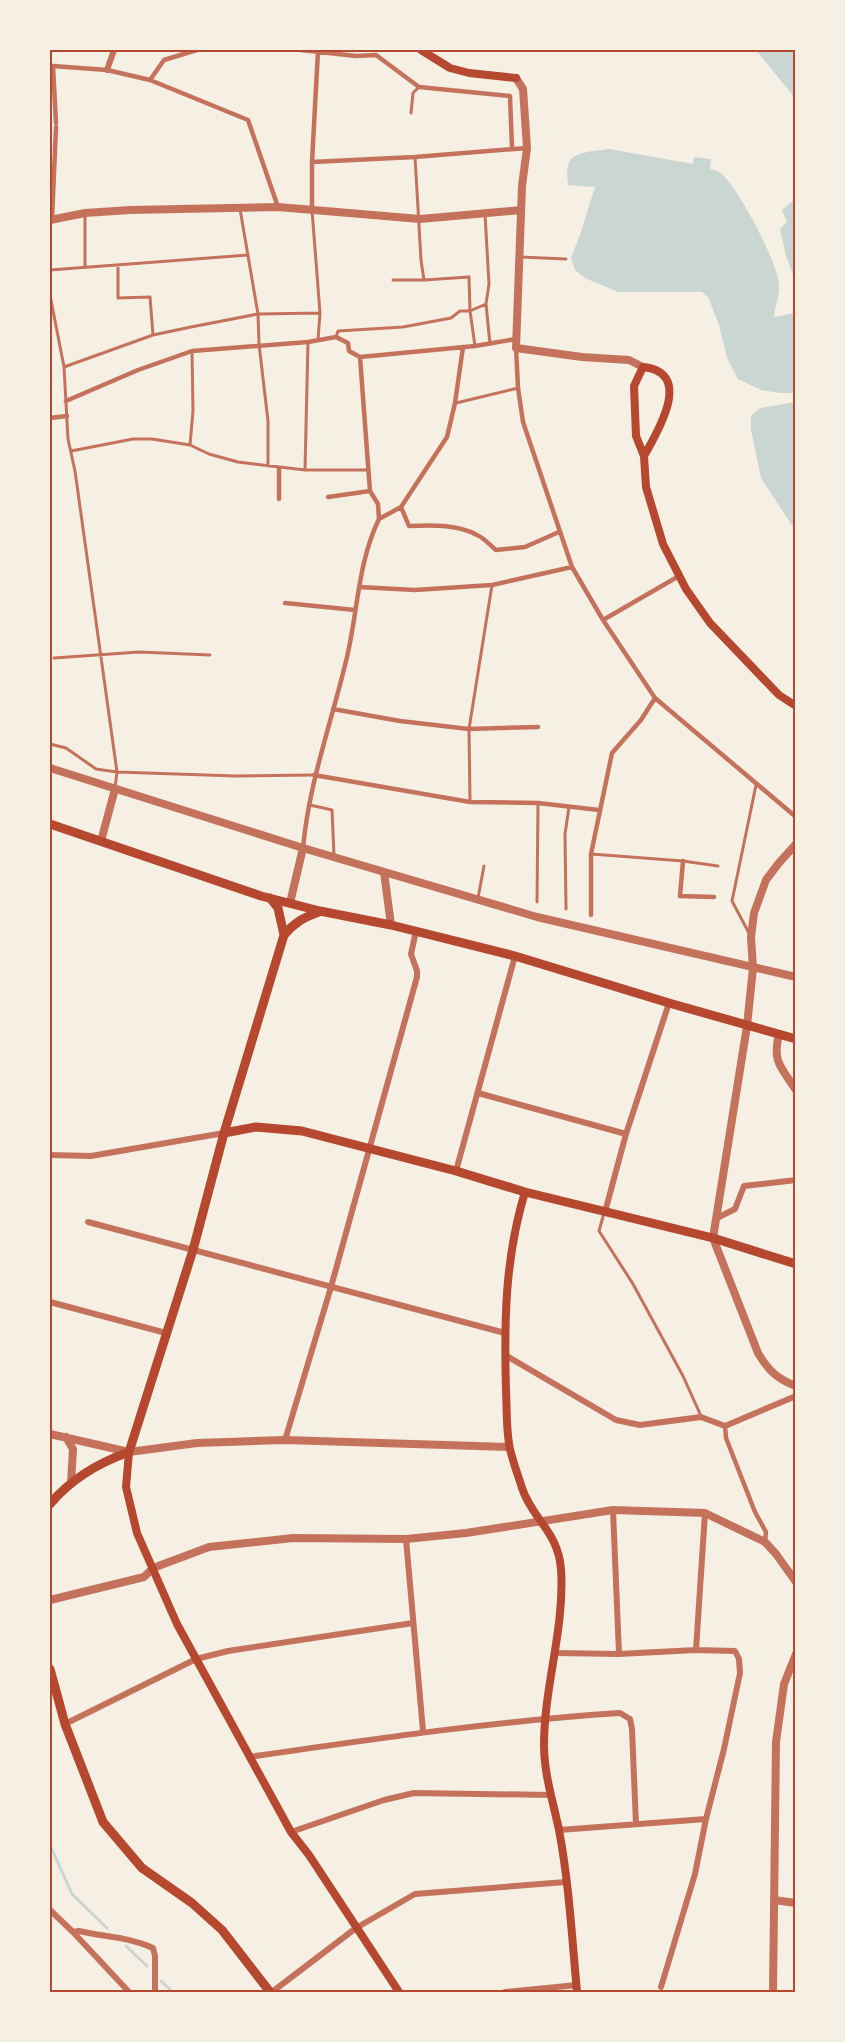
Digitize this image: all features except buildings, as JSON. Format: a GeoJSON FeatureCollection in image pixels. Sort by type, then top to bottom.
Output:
{"type":"FeatureCollection","features":[{"type":"Feature","properties":{"kind":"main road"},"geometry":{"type":"LineString","coordinates":[[421,50],[450,68],[469,73],[516,78]]}},
{"type":"Feature","properties":{"kind":"main road"},"geometry":{"type":"LineString","coordinates":[[644,456],[671,396],[671,385],[656,368],[643,367],[634,386],[636,436],[644,456],[646,488],[663,544],[686,589],[710,623],[778,695],[795,706]]}},
{"type":"Feature","properties":{"kind":"main road"},"geometry":{"type":"LineString","coordinates":[[50,824],[270,898],[515,956],[795,1039]]}},
{"type":"Feature","properties":{"kind":"main road"},"geometry":{"type":"LineString","coordinates":[[270,898],[278,908],[284,935]]}},
{"type":"Feature","properties":{"kind":"main road"},"geometry":{"type":"LineString","coordinates":[[321,911],[299,920],[284,935],[224,1133],[193,1250],[129,1452],[126,1487],[136,1533],[177,1624],[291,1832],[309,1855],[399,1992]]}},
{"type":"Feature","properties":{"kind":"main road"},"geometry":{"type":"LineString","coordinates":[[224,1133],[256,1127],[302,1131],[456,1171],[525,1192],[713,1238],[795,1264]]}},
{"type":"Feature","properties":{"kind":"main road"},"geometry":{"type":"LineString","coordinates":[[525,1192],[513,1232],[508,1269],[505,1355],[509,1447],[523,1491],[532,1508],[554,1538],[561,1566],[562,1599],[545,1718],[544,1746],[546,1772],[559,1830],[577,1989]]}},
{"type":"Feature","properties":{"kind":"main road"},"geometry":{"type":"LineString","coordinates":[[50,1504],[71,1482],[96,1466],[129,1452]]}},
{"type":"Feature","properties":{"kind":"main road"},"geometry":{"type":"LineString","coordinates":[[50,1669],[64,1724],[103,1822],[142,1868],[192,1903],[222,1930],[271,1992]]}},
{"type":"Feature","properties":{"kind":"street"},"geometry":{"type":"LineString","coordinates":[[107,70],[114,50]]}},
{"type":"Feature","properties":{"kind":"street"},"geometry":{"type":"LineString","coordinates":[[150,80],[164,60],[197,50]]}},
{"type":"Feature","properties":{"kind":"street"},"geometry":{"type":"LineString","coordinates":[[301,50],[356,56],[376,55],[420,87],[510,96],[512,148]]}},
{"type":"Feature","properties":{"kind":"street"},"geometry":{"type":"LineString","coordinates":[[356,56],[357,50]]}},
{"type":"Feature","properties":{"kind":"street"},"geometry":{"type":"LineString","coordinates":[[312,209],[318,51]]}},
{"type":"Feature","properties":{"kind":"street"},"geometry":{"type":"LineString","coordinates":[[278,207],[248,120],[137,74],[53,66],[56,125],[51,220],[85,213],[240,207],[312,209],[420,219],[521,210]]}},
{"type":"Feature","properties":{"kind":"street"},"geometry":{"type":"LineString","coordinates":[[516,78],[523,90],[527,148],[519,257],[516,344],[518,388],[523,422],[572,567],[603,620],[655,698],[795,817]]}},
{"type":"Feature","properties":{"kind":"street"},"geometry":{"type":"LineString","coordinates":[[312,162],[527,148]]}},
{"type":"Feature","properties":{"kind":"street"},"geometry":{"type":"LineString","coordinates":[[66,401],[138,370],[192,351],[308,342],[336,337],[348,343],[349,351],[360,357],[490,344],[516,344],[582,357],[629,360],[643,367]]}},
{"type":"Feature","properties":{"kind":"street"},"geometry":{"type":"LineString","coordinates":[[379,519],[401,507],[447,437],[455,403],[463,347]]}},
{"type":"Feature","properties":{"kind":"street"},"geometry":{"type":"LineString","coordinates":[[290,903],[303,848],[314,775],[348,654],[366,552],[379,519],[378,504],[370,491],[360,357]]}},
{"type":"Feature","properties":{"kind":"street"},"geometry":{"type":"LineString","coordinates":[[50,418],[67,416]]}},
{"type":"Feature","properties":{"kind":"street"},"geometry":{"type":"LineString","coordinates":[[279,468],[279,499]]}},
{"type":"Feature","properties":{"kind":"street"},"geometry":{"type":"LineString","coordinates":[[328,497],[370,491]]}},
{"type":"Feature","properties":{"kind":"street"},"geometry":{"type":"LineString","coordinates":[[401,507],[409,526],[432,525],[461,529],[478,535],[496,550],[525,547],[559,532]]}},
{"type":"Feature","properties":{"kind":"street"},"geometry":{"type":"LineString","coordinates":[[359,587],[415,590],[492,585],[572,567]]}},
{"type":"Feature","properties":{"kind":"street"},"geometry":{"type":"LineString","coordinates":[[603,620],[679,576]]}},
{"type":"Feature","properties":{"kind":"street"},"geometry":{"type":"LineString","coordinates":[[285,603],[355,610]]}},
{"type":"Feature","properties":{"kind":"street"},"geometry":{"type":"LineString","coordinates":[[591,915],[591,854],[612,753],[641,720],[655,698]]}},
{"type":"Feature","properties":{"kind":"street"},"geometry":{"type":"LineString","coordinates":[[333,709],[400,721],[469,729],[537,727]]}},
{"type":"Feature","properties":{"kind":"street"},"geometry":{"type":"LineString","coordinates":[[50,768],[303,848],[546,919],[795,977]]}},
{"type":"Feature","properties":{"kind":"street"},"geometry":{"type":"LineString","coordinates":[[314,775],[470,802],[538,803],[599,810]]}},
{"type":"Feature","properties":{"kind":"street"},"geometry":{"type":"LineString","coordinates":[[101,842],[115,789]]}},
{"type":"Feature","properties":{"kind":"street"},"geometry":{"type":"LineString","coordinates":[[795,844],[766,880],[754,913],[751,937],[753,968],[747,1026],[713,1238],[758,1353],[767,1369],[795,1386]]}},
{"type":"Feature","properties":{"kind":"street"},"geometry":{"type":"LineString","coordinates":[[683,861],[680,896],[714,897]]}},
{"type":"Feature","properties":{"kind":"street"},"geometry":{"type":"LineString","coordinates":[[384,872],[391,925]]}},
{"type":"Feature","properties":{"kind":"street"},"geometry":{"type":"LineString","coordinates":[[285,1440],[331,1287],[417,978],[411,954],[416,931]]}},
{"type":"Feature","properties":{"kind":"street"},"geometry":{"type":"LineString","coordinates":[[456,1171],[515,956]]}},
{"type":"Feature","properties":{"kind":"street"},"geometry":{"type":"LineString","coordinates":[[605,1212],[626,1134],[669,1003]]}},
{"type":"Feature","properties":{"kind":"street"},"geometry":{"type":"LineString","coordinates":[[779,1034],[775,1051],[776,1059],[795,1090]]}},
{"type":"Feature","properties":{"kind":"street"},"geometry":{"type":"LineString","coordinates":[[478,1093],[626,1134]]}},
{"type":"Feature","properties":{"kind":"street"},"geometry":{"type":"LineString","coordinates":[[50,1155],[91,1156],[224,1133]]}},
{"type":"Feature","properties":{"kind":"street"},"geometry":{"type":"LineString","coordinates":[[717,1218],[735,1209],[744,1186],[795,1180]]}},
{"type":"Feature","properties":{"kind":"street"},"geometry":{"type":"LineString","coordinates":[[87,1222],[505,1333]]}},
{"type":"Feature","properties":{"kind":"street"},"geometry":{"type":"LineString","coordinates":[[50,1302],[166,1333]]}},
{"type":"Feature","properties":{"kind":"street"},"geometry":{"type":"LineString","coordinates":[[505,1355],[616,1420],[640,1425],[701,1417],[725,1426],[795,1396]]}},
{"type":"Feature","properties":{"kind":"street"},"geometry":{"type":"LineString","coordinates":[[725,1426],[726,1438],[755,1512],[766,1532],[765,1542]]}},
{"type":"Feature","properties":{"kind":"street"},"geometry":{"type":"LineString","coordinates":[[50,1434],[129,1452],[197,1443],[285,1440],[509,1447]]}},
{"type":"Feature","properties":{"kind":"street"},"geometry":{"type":"LineString","coordinates":[[66,1437],[73,1449],[71,1482]]}},
{"type":"Feature","properties":{"kind":"street"},"geometry":{"type":"LineString","coordinates":[[50,1600],[144,1577],[153,1568],[209,1547],[255,1540],[293,1538],[406,1539],[466,1533],[613,1510],[705,1513],[765,1542],[795,1582]]}},
{"type":"Feature","properties":{"kind":"street"},"geometry":{"type":"LineString","coordinates":[[613,1510],[619,1654]]}},
{"type":"Feature","properties":{"kind":"street"},"geometry":{"type":"LineString","coordinates":[[696,1650],[705,1513]]}},
{"type":"Feature","properties":{"kind":"street"},"geometry":{"type":"LineString","coordinates":[[406,1539],[423,1731]]}},
{"type":"Feature","properties":{"kind":"street"},"geometry":{"type":"LineString","coordinates":[[64,1724],[196,1659],[228,1651],[413,1623]]}},
{"type":"Feature","properties":{"kind":"street"},"geometry":{"type":"LineString","coordinates":[[556,1653],[735,1651],[740,1659],[740,1672],[724,1749],[695,1874],[661,1987]]}},
{"type":"Feature","properties":{"kind":"street"},"geometry":{"type":"LineString","coordinates":[[773,1992],[776,1742],[784,1684],[795,1654]]}},
{"type":"Feature","properties":{"kind":"street"},"geometry":{"type":"LineString","coordinates":[[249,1757],[423,1731],[545,1718],[620,1713],[630,1719],[636,1824]]}},
{"type":"Feature","properties":{"kind":"street"},"geometry":{"type":"LineString","coordinates":[[291,1832],[384,1800],[414,1793],[551,1795]]}},
{"type":"Feature","properties":{"kind":"street"},"geometry":{"type":"LineString","coordinates":[[559,1830],[706,1819]]}},
{"type":"Feature","properties":{"kind":"street"},"geometry":{"type":"LineString","coordinates":[[271,1992],[356,1928],[415,1894],[566,1882]]}},
{"type":"Feature","properties":{"kind":"street"},"geometry":{"type":"LineString","coordinates":[[774,1900],[795,1904]]}},
{"type":"Feature","properties":{"kind":"street"},"geometry":{"type":"LineString","coordinates":[[50,1910],[129,1992]]}},
{"type":"Feature","properties":{"kind":"street"},"geometry":{"type":"LineString","coordinates":[[73,1932],[128,1939],[153,1948],[155,1992]]}},
{"type":"Feature","properties":{"kind":"street"},"geometry":{"type":"LineString","coordinates":[[505,1992],[577,1989]]}},
{"type":"Feature","properties":{"kind":"lane"},"geometry":{"type":"LineString","coordinates":[[411,112],[413,93],[420,87]]}},
{"type":"Feature","properties":{"kind":"lane"},"geometry":{"type":"LineString","coordinates":[[415,157],[424,280]]}},
{"type":"Feature","properties":{"kind":"lane"},"geometry":{"type":"LineString","coordinates":[[240,207],[258,314],[268,421],[268,466]]}},
{"type":"Feature","properties":{"kind":"lane"},"geometry":{"type":"LineString","coordinates":[[312,209],[320,313],[318,340]]}},
{"type":"Feature","properties":{"kind":"lane"},"geometry":{"type":"LineString","coordinates":[[85,213],[85,267]]}},
{"type":"Feature","properties":{"kind":"lane"},"geometry":{"type":"LineString","coordinates":[[485,213],[489,284],[486,304],[490,344]]}},
{"type":"Feature","properties":{"kind":"lane"},"geometry":{"type":"LineString","coordinates":[[50,270],[248,255]]}},
{"type":"Feature","properties":{"kind":"lane"},"geometry":{"type":"LineString","coordinates":[[519,257],[566,259]]}},
{"type":"Feature","properties":{"kind":"lane"},"geometry":{"type":"LineString","coordinates":[[118,264],[118,298],[150,297],[153,335]]}},
{"type":"Feature","properties":{"kind":"lane"},"geometry":{"type":"LineString","coordinates":[[393,280],[469,277],[470,311],[475,346]]}},
{"type":"Feature","properties":{"kind":"lane"},"geometry":{"type":"LineString","coordinates":[[50,295],[64,368],[71,451],[117,772],[115,789]]}},
{"type":"Feature","properties":{"kind":"lane"},"geometry":{"type":"LineString","coordinates":[[336,337],[338,331],[403,327],[451,318],[460,311],[470,311],[486,304]]}},
{"type":"Feature","properties":{"kind":"lane"},"geometry":{"type":"LineString","coordinates":[[64,368],[153,335],[258,314],[320,313]]}},
{"type":"Feature","properties":{"kind":"lane"},"geometry":{"type":"LineString","coordinates":[[305,470],[308,342]]}},
{"type":"Feature","properties":{"kind":"lane"},"geometry":{"type":"LineString","coordinates":[[190,445],[193,411],[192,351]]}},
{"type":"Feature","properties":{"kind":"lane"},"geometry":{"type":"LineString","coordinates":[[455,403],[518,388]]}},
{"type":"Feature","properties":{"kind":"lane"},"geometry":{"type":"LineString","coordinates":[[71,451],[133,439],[152,439],[190,445],[209,454],[279,468],[368,470]]}},
{"type":"Feature","properties":{"kind":"lane"},"geometry":{"type":"LineString","coordinates":[[470,802],[469,729],[492,585]]}},
{"type":"Feature","properties":{"kind":"lane"},"geometry":{"type":"LineString","coordinates":[[54,658],[139,652],[210,655]]}},
{"type":"Feature","properties":{"kind":"lane"},"geometry":{"type":"LineString","coordinates":[[50,744],[66,748],[96,769],[117,772],[236,776],[314,775]]}},
{"type":"Feature","properties":{"kind":"lane"},"geometry":{"type":"LineString","coordinates":[[751,937],[732,901],[756,785]]}},
{"type":"Feature","properties":{"kind":"lane"},"geometry":{"type":"LineString","coordinates":[[537,902],[538,803]]}},
{"type":"Feature","properties":{"kind":"lane"},"geometry":{"type":"LineString","coordinates":[[308,804],[332,810],[334,857]]}},
{"type":"Feature","properties":{"kind":"lane"},"geometry":{"type":"LineString","coordinates":[[566,909],[565,834],[569,807]]}},
{"type":"Feature","properties":{"kind":"lane"},"geometry":{"type":"LineString","coordinates":[[591,854],[718,866]]}},
{"type":"Feature","properties":{"kind":"lane"},"geometry":{"type":"LineString","coordinates":[[478,898],[484,866]]}},
{"type":"Feature","properties":{"kind":"lane"},"geometry":{"type":"LineString","coordinates":[[605,1212],[599,1231],[633,1284],[696,1400],[701,1417]]}},
{"type":"Feature","properties":{"kind":"shaded area"},"geometry":{"type":"Polygon","coordinates":[[[756,50],[795,50],[795,98],[756,50]]]}},
{"type":"Feature","properties":{"kind":"shaded area"},"geometry":{"type":"Polygon","coordinates":[[[609,149],[693,164],[694,157],[711,159],[710,169],[719,172],[735,191],[772,259],[779,284],[774,317],[795,313],[795,393],[761,390],[738,379],[727,358],[719,325],[708,297],[702,292],[618,292],[585,278],[575,270],[571,258],[595,187],[568,185],[568,165],[570,160],[579,154],[609,149]]]}},
{"type":"Feature","properties":{"kind":"shaded area"},"geometry":{"type":"Polygon","coordinates":[[[795,199],[795,280],[786,256],[780,229],[787,222],[782,210],[795,199]]]}},
{"type":"Feature","properties":{"kind":"shaded area"},"geometry":{"type":"Polygon","coordinates":[[[796,402],[795,530],[761,478],[751,430],[751,416],[760,408],[796,402]]]}},
{"type":"Feature","properties":{"kind":"waterway"},"geometry":{"type":"LineString","coordinates":[[50,1845],[72,1894],[107,1928]]}},
{"type":"Feature","properties":{"kind":"waterway"},"geometry":{"type":"LineString","coordinates":[[126,1946],[147,1966]]}},
{"type":"Feature","properties":{"kind":"waterway"},"geometry":{"type":"LineString","coordinates":[[161,1981],[173,1992]]}}]}
